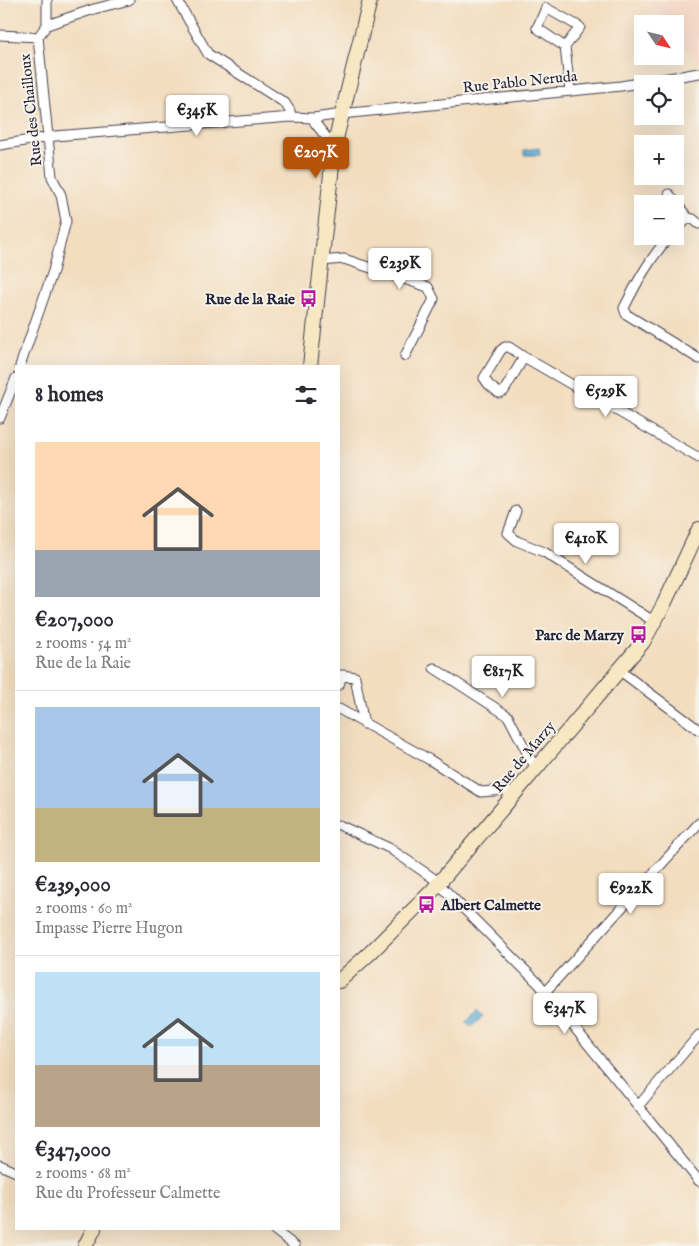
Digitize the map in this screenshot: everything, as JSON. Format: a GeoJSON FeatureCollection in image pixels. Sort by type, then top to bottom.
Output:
{"type":"FeatureCollection","features":[{"type":"Feature","properties":{"kind":"main road"},"geometry":{"type":"LineString","coordinates":[[310,365],[334,146],[370,0]]}},
{"type":"Feature","properties":{"kind":"main road","name":"Rue de Marzy"},"geometry":{"type":"LineString","coordinates":[[340,981],[438,883],[642,642],[654,622],[699,529]]}},
{"type":"Feature","properties":{"kind":"main road"},"geometry":{"type":"LineString","coordinates":[[85,1246],[93,1230]]}},
{"type":"Feature","properties":{"kind":"street"},"geometry":{"type":"LineString","coordinates":[[47,0],[47,25],[94,9],[130,0]]}},
{"type":"Feature","properties":{"kind":"street"},"geometry":{"type":"LineString","coordinates":[[177,0],[208,54],[285,103],[291,117]]}},
{"type":"Feature","properties":{"kind":"street"},"geometry":{"type":"LineString","coordinates":[[565,47],[537,28],[546,8],[580,26],[565,47],[570,91]]}},
{"type":"Feature","properties":{"kind":"street","name":"Rue des Chailloux"},"geometry":{"type":"LineString","coordinates":[[20,365],[53,271],[66,221],[61,195],[52,177],[38,37],[47,25]]}},
{"type":"Feature","properties":{"kind":"street"},"geometry":{"type":"LineString","coordinates":[[0,35],[38,37]]}},
{"type":"Feature","properties":{"kind":"street","name":"Rue Pablo Neruda"},"geometry":{"type":"LineString","coordinates":[[0,145],[48,137],[291,117],[313,118],[621,86],[699,73]]}},
{"type":"Feature","properties":{"kind":"street"},"geometry":{"type":"LineString","coordinates":[[313,118],[334,146]]}},
{"type":"Feature","properties":{"kind":"street"},"geometry":{"type":"LineString","coordinates":[[669,194],[688,218],[693,219],[699,224]]}},
{"type":"Feature","properties":{"kind":"street"},"geometry":{"type":"LineString","coordinates":[[684,222],[688,218]]}},
{"type":"Feature","properties":{"kind":"street"},"geometry":{"type":"LineString","coordinates":[[662,245],[641,274],[624,308],[626,314],[699,358]]}},
{"type":"Feature","properties":{"kind":"street"},"geometry":{"type":"LineString","coordinates":[[321,261],[344,259],[428,287],[434,298],[405,356]]}},
{"type":"Feature","properties":{"kind":"street"},"geometry":{"type":"LineString","coordinates":[[524,357],[504,391],[499,393],[484,378],[501,350],[505,346],[509,347],[699,458]]}},
{"type":"Feature","properties":{"kind":"street"},"geometry":{"type":"LineString","coordinates":[[0,418],[15,380]]}},
{"type":"Feature","properties":{"kind":"street"},"geometry":{"type":"LineString","coordinates":[[516,511],[508,533],[517,541],[544,552],[654,622]]}},
{"type":"Feature","properties":{"kind":"street"},"geometry":{"type":"LineString","coordinates":[[434,668],[508,716],[531,760],[537,767]]}},
{"type":"Feature","properties":{"kind":"street"},"geometry":{"type":"LineString","coordinates":[[619,670],[699,730]]}},
{"type":"Feature","properties":{"kind":"street"},"geometry":{"type":"LineString","coordinates":[[340,682],[342,675],[355,677],[364,724]]}},
{"type":"Feature","properties":{"kind":"street"},"geometry":{"type":"LineString","coordinates":[[340,710],[430,760],[478,790],[483,792],[505,790],[513,795]]}},
{"type":"Feature","properties":{"kind":"street"},"geometry":{"type":"LineString","coordinates":[[545,992],[699,823]]}},
{"type":"Feature","properties":{"kind":"street"},"geometry":{"type":"LineString","coordinates":[[340,825],[389,848],[423,870],[438,883],[545,992],[699,1181]]}},
{"type":"Feature","properties":{"kind":"street"},"geometry":{"type":"LineString","coordinates":[[639,1105],[699,1036]]}},
{"type":"Feature","properties":{"kind":"street"},"geometry":{"type":"LineString","coordinates":[[0,1165],[15,1172]]}},
{"type":"Feature","properties":{"kind":"street"},"geometry":{"type":"LineString","coordinates":[[274,1230],[295,1246]]}},
{"type":"Feature","properties":{"kind":"shaded area"},"geometry":{"type":"Polygon","coordinates":[[[647,0],[699,0],[699,62],[684,44],[684,15],[660,15],[647,0]]]}},
{"type":"Feature","properties":{"kind":"water"},"geometry":{"type":"Polygon","coordinates":[[[539,148],[540,155],[524,155],[524,150],[539,148]]]}},
{"type":"Feature","properties":{"kind":"water"},"geometry":{"type":"Polygon","coordinates":[[[477,1011],[483,1017],[471,1027],[466,1022],[477,1011]]]}},
{"type":"Feature","properties":{"kind":"place","name":"Rue de la Raie"},"geometry":{"type":"Point","coordinates":[309,299]}},
{"type":"Feature","properties":{"kind":"place","name":"Parc de Marzy"},"geometry":{"type":"Point","coordinates":[638,635]}},
{"type":"Feature","properties":{"kind":"place","name":"Albert Calmette"},"geometry":{"type":"Point","coordinates":[427,905]}}]}
